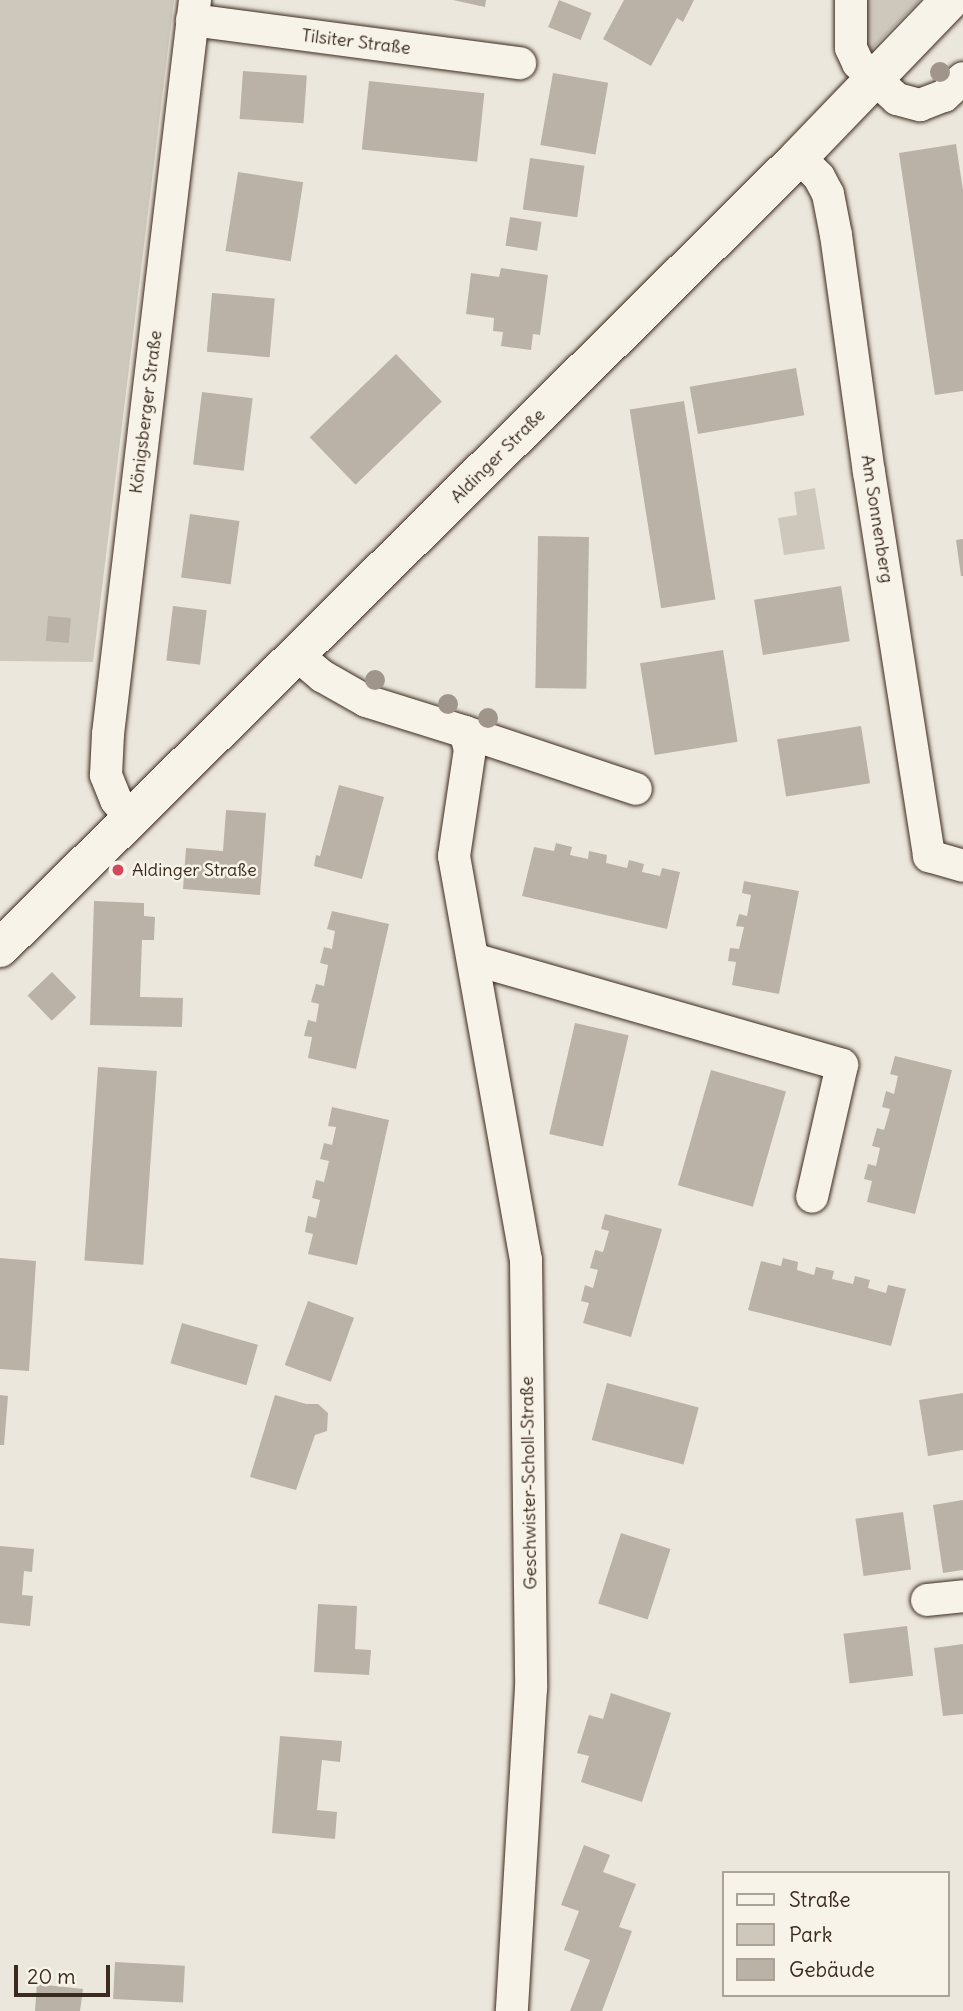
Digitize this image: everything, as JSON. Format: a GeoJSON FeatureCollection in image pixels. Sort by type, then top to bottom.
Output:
{"type":"FeatureCollection","features":[{"type":"Feature","properties":{"kind":"main road","name":"Aldinger Straße"},"geometry":{"type":"LineString","coordinates":[[0,948],[799,157],[873,77],[950,0]]}},
{"type":"Feature","properties":{"kind":"street"},"geometry":{"type":"LineString","coordinates":[[851,0],[851,48],[858,63],[897,99],[920,105],[944,96],[963,78]]}},
{"type":"Feature","properties":{"kind":"street","name":"Tilsiter Straße"},"geometry":{"type":"LineString","coordinates":[[193,10],[520,63]]}},
{"type":"Feature","properties":{"kind":"street","name":"Königsberger Straße"},"geometry":{"type":"LineString","coordinates":[[131,818],[116,800],[106,775],[108,734],[193,10]]}},
{"type":"Feature","properties":{"kind":"street","name":"Am Sonnenberg"},"geometry":{"type":"LineString","coordinates":[[799,157],[819,177],[828,194],[836,235],[869,472],[929,856],[963,866]]}},
{"type":"Feature","properties":{"kind":"street"},"geometry":{"type":"LineString","coordinates":[[297,655],[322,676],[366,701],[636,789]]}},
{"type":"Feature","properties":{"kind":"street","name":"Geschwister-Scholl-Straße"},"geometry":{"type":"LineString","coordinates":[[465,732],[470,749],[454,856],[526,1260],[531,1688],[512,2011]]}},
{"type":"Feature","properties":{"kind":"street"},"geometry":{"type":"LineString","coordinates":[[473,959],[842,1065],[812,1197]]}},
{"type":"Feature","properties":{"kind":"street"},"geometry":{"type":"LineString","coordinates":[[927,1600],[963,1596]]}},
{"type":"Feature","properties":{"kind":"green space"},"geometry":{"type":"Polygon","coordinates":[[[0,0],[174,0],[93,662],[0,661],[0,0]]]}},
{"type":"Feature","properties":{"kind":"green space"},"geometry":{"type":"Polygon","coordinates":[[[851,0],[920,0],[858,63],[851,0]]]}},
{"type":"Feature","properties":{"kind":"green space"},"geometry":{"type":"Polygon","coordinates":[[[815,488],[825,549],[784,555],[778,518],[797,515],[794,492],[815,488]]]}},
{"type":"Feature","properties":{"kind":"building"},"geometry":{"type":"Polygon","coordinates":[[[453,0],[486,0],[485,7],[453,0]]]}},
{"type":"Feature","properties":{"kind":"building"},"geometry":{"type":"Polygon","coordinates":[[[559,0],[591,13],[581,40],[548,27],[559,0]]]}},
{"type":"Feature","properties":{"kind":"building"},"geometry":{"type":"Polygon","coordinates":[[[624,0],[694,0],[683,22],[677,18],[651,66],[603,39],[624,0]]]}},
{"type":"Feature","properties":{"kind":"building"},"geometry":{"type":"Polygon","coordinates":[[[243,71],[307,75],[303,123],[240,119],[243,71]]]}},
{"type":"Feature","properties":{"kind":"building"},"geometry":{"type":"Polygon","coordinates":[[[553,73],[608,83],[595,155],[540,145],[553,73]]]}},
{"type":"Feature","properties":{"kind":"building"},"geometry":{"type":"Polygon","coordinates":[[[369,81],[484,93],[477,162],[362,150],[369,81]]]}},
{"type":"Feature","properties":{"kind":"building"},"geometry":{"type":"Polygon","coordinates":[[[956,144],[963,190],[963,391],[935,395],[899,153],[956,144]]]}},
{"type":"Feature","properties":{"kind":"building"},"geometry":{"type":"Polygon","coordinates":[[[530,158],[584,166],[577,217],[523,209],[530,158]]]}},
{"type":"Feature","properties":{"kind":"building"},"geometry":{"type":"Polygon","coordinates":[[[238,172],[303,182],[291,261],[225,251],[238,172]]]}},
{"type":"Feature","properties":{"kind":"building"},"geometry":{"type":"Polygon","coordinates":[[[510,217],[542,222],[537,251],[505,246],[510,217]]]}},
{"type":"Feature","properties":{"kind":"building"},"geometry":{"type":"Polygon","coordinates":[[[501,268],[548,275],[540,335],[533,334],[531,350],[501,346],[503,332],[493,331],[494,318],[466,314],[471,273],[499,277],[501,268]]]}},
{"type":"Feature","properties":{"kind":"building"},"geometry":{"type":"Polygon","coordinates":[[[212,293],[275,298],[270,357],[207,352],[212,293]]]}},
{"type":"Feature","properties":{"kind":"building"},"geometry":{"type":"Polygon","coordinates":[[[396,354],[442,401],[356,485],[310,437],[396,354]]]}},
{"type":"Feature","properties":{"kind":"building"},"geometry":{"type":"Polygon","coordinates":[[[796,368],[804,415],[698,434],[690,387],[796,368]]]}},
{"type":"Feature","properties":{"kind":"building"},"geometry":{"type":"Polygon","coordinates":[[[202,392],[253,398],[244,471],[193,464],[202,392]]]}},
{"type":"Feature","properties":{"kind":"building"},"geometry":{"type":"Polygon","coordinates":[[[684,401],[715,600],[661,608],[630,410],[684,401]]]}},
{"type":"Feature","properties":{"kind":"building"},"geometry":{"type":"Polygon","coordinates":[[[190,514],[240,521],[231,584],[181,577],[190,514]]]}},
{"type":"Feature","properties":{"kind":"building"},"geometry":{"type":"Polygon","coordinates":[[[538,536],[589,537],[586,689],[535,688],[538,536]]]}},
{"type":"Feature","properties":{"kind":"building"},"geometry":{"type":"Polygon","coordinates":[[[963,539],[963,576],[961,576],[956,540],[963,539]]]}},
{"type":"Feature","properties":{"kind":"building"},"geometry":{"type":"Polygon","coordinates":[[[841,586],[850,641],[763,655],[754,600],[841,586]]]}},
{"type":"Feature","properties":{"kind":"building"},"geometry":{"type":"Polygon","coordinates":[[[173,606],[207,610],[200,665],[166,661],[173,606]]]}},
{"type":"Feature","properties":{"kind":"building"},"geometry":{"type":"Polygon","coordinates":[[[48,616],[71,618],[69,643],[46,641],[48,616]]]}},
{"type":"Feature","properties":{"kind":"building"},"geometry":{"type":"Polygon","coordinates":[[[723,650],[738,742],[655,755],[640,663],[723,650]]]}},
{"type":"Feature","properties":{"kind":"building"},"geometry":{"type":"Polygon","coordinates":[[[861,726],[870,783],[786,797],[777,739],[861,726]]]}},
{"type":"Feature","properties":{"kind":"building"},"geometry":{"type":"Polygon","coordinates":[[[339,785],[384,797],[362,879],[314,866],[316,855],[320,856],[339,785]]]}},
{"type":"Feature","properties":{"kind":"building"},"geometry":{"type":"Polygon","coordinates":[[[226,810],[266,813],[260,895],[183,889],[186,848],[223,851],[226,810]]]}},
{"type":"Feature","properties":{"kind":"building"},"geometry":{"type":"Polygon","coordinates":[[[556,843],[572,847],[570,855],[588,859],[589,851],[607,855],[606,863],[627,868],[629,860],[644,864],[642,872],[660,876],[662,868],[680,872],[667,929],[522,896],[534,847],[554,851],[556,843]]]}},
{"type":"Feature","properties":{"kind":"building"},"geometry":{"type":"Polygon","coordinates":[[[744,881],[799,891],[779,994],[732,985],[736,962],[728,961],[730,948],[739,949],[744,927],[736,926],[739,914],[747,916],[751,895],[742,893],[744,881]]]}},
{"type":"Feature","properties":{"kind":"building"},"geometry":{"type":"Polygon","coordinates":[[[94,901],[144,903],[144,916],[155,917],[154,940],[142,940],[140,997],[183,998],[182,1027],[90,1025],[94,901]]]}},
{"type":"Feature","properties":{"kind":"building"},"geometry":{"type":"Polygon","coordinates":[[[332,911],[389,924],[356,1069],[308,1058],[312,1037],[304,1036],[308,1020],[316,1022],[319,1004],[311,1002],[316,984],[324,986],[328,965],[320,963],[324,947],[332,949],[335,931],[327,929],[332,911]]]}},
{"type":"Feature","properties":{"kind":"building"},"geometry":{"type":"Polygon","coordinates":[[[52,972],[76,997],[52,1021],[28,996],[52,972]]]}},
{"type":"Feature","properties":{"kind":"building"},"geometry":{"type":"Polygon","coordinates":[[[575,1023],[629,1035],[603,1146],[549,1134],[575,1023]]]}},
{"type":"Feature","properties":{"kind":"building"},"geometry":{"type":"Polygon","coordinates":[[[895,1056],[952,1070],[915,1214],[867,1202],[872,1181],[864,1179],[868,1164],[876,1166],[880,1148],[872,1146],[877,1128],[884,1130],[890,1109],[882,1107],[886,1091],[894,1094],[898,1076],[890,1074],[895,1056]]]}},
{"type":"Feature","properties":{"kind":"building"},"geometry":{"type":"Polygon","coordinates":[[[98,1067],[157,1071],[143,1265],[84,1261],[98,1067]]]}},
{"type":"Feature","properties":{"kind":"building"},"geometry":{"type":"Polygon","coordinates":[[[711,1070],[786,1091],[753,1207],[678,1185],[711,1070]]]}},
{"type":"Feature","properties":{"kind":"building"},"geometry":{"type":"Polygon","coordinates":[[[332,1107],[389,1120],[357,1265],[308,1254],[313,1234],[305,1232],[308,1216],[316,1218],[320,1200],[312,1198],[316,1180],[324,1182],[329,1161],[320,1159],[324,1143],[332,1145],[336,1127],[328,1126],[332,1107]]]}},
{"type":"Feature","properties":{"kind":"building"},"geometry":{"type":"Polygon","coordinates":[[[605,1214],[662,1229],[631,1337],[583,1323],[589,1303],[581,1301],[585,1285],[593,1288],[598,1270],[590,1268],[595,1250],[603,1252],[609,1231],[601,1229],[605,1214]]]}},
{"type":"Feature","properties":{"kind":"building"},"geometry":{"type":"Polygon","coordinates":[[[0,1258],[36,1261],[29,1371],[0,1369],[0,1258]]]}},
{"type":"Feature","properties":{"kind":"building"},"geometry":{"type":"Polygon","coordinates":[[[783,1258],[798,1262],[797,1270],[814,1275],[816,1267],[834,1271],[832,1279],[853,1284],[855,1276],[870,1280],[868,1288],[886,1293],[888,1285],[906,1289],[891,1346],[748,1310],[761,1261],[781,1266],[783,1258]]]}},
{"type":"Feature","properties":{"kind":"building"},"geometry":{"type":"Polygon","coordinates":[[[308,1301],[354,1318],[331,1382],[285,1365],[308,1301]]]}},
{"type":"Feature","properties":{"kind":"building"},"geometry":{"type":"Polygon","coordinates":[[[182,1323],[258,1345],[246,1385],[170,1363],[182,1323]]]}},
{"type":"Feature","properties":{"kind":"building"},"geometry":{"type":"Polygon","coordinates":[[[607,1383],[699,1408],[683,1465],[592,1440],[607,1383]]]}},
{"type":"Feature","properties":{"kind":"building"},"geometry":{"type":"Polygon","coordinates":[[[963,1393],[963,1450],[928,1456],[919,1400],[963,1393]]]}},
{"type":"Feature","properties":{"kind":"building"},"geometry":{"type":"Polygon","coordinates":[[[0,1395],[8,1396],[4,1445],[0,1445],[0,1395]]]}},
{"type":"Feature","properties":{"kind":"building"},"geometry":{"type":"Polygon","coordinates":[[[275,1395],[306,1404],[318,1404],[328,1413],[327,1431],[315,1435],[296,1490],[250,1477],[275,1395]]]}},
{"type":"Feature","properties":{"kind":"building"},"geometry":{"type":"Polygon","coordinates":[[[963,1500],[963,1570],[943,1573],[933,1505],[963,1500]]]}},
{"type":"Feature","properties":{"kind":"building"},"geometry":{"type":"Polygon","coordinates":[[[903,1512],[911,1569],[864,1576],[855,1519],[903,1512]]]}},
{"type":"Feature","properties":{"kind":"building"},"geometry":{"type":"Polygon","coordinates":[[[621,1533],[670,1549],[648,1619],[598,1603],[621,1533]]]}},
{"type":"Feature","properties":{"kind":"building"},"geometry":{"type":"Polygon","coordinates":[[[0,1546],[34,1549],[32,1572],[24,1571],[22,1595],[33,1596],[30,1626],[0,1623],[0,1546]]]}},
{"type":"Feature","properties":{"kind":"building"},"geometry":{"type":"Polygon","coordinates":[[[318,1604],[357,1606],[355,1649],[371,1650],[369,1675],[314,1672],[318,1604]]]}},
{"type":"Feature","properties":{"kind":"building"},"geometry":{"type":"Polygon","coordinates":[[[907,1626],[913,1676],[850,1683],[843,1634],[907,1626]]]}},
{"type":"Feature","properties":{"kind":"building"},"geometry":{"type":"Polygon","coordinates":[[[963,1644],[963,1714],[943,1716],[934,1648],[963,1644]]]}},
{"type":"Feature","properties":{"kind":"building"},"geometry":{"type":"Polygon","coordinates":[[[611,1693],[671,1713],[642,1802],[581,1782],[589,1756],[577,1753],[589,1715],[603,1719],[611,1693]]]}},
{"type":"Feature","properties":{"kind":"building"},"geometry":{"type":"Polygon","coordinates":[[[280,1736],[342,1741],[340,1762],[322,1760],[317,1810],[337,1812],[335,1839],[272,1833],[280,1736]]]}},
{"type":"Feature","properties":{"kind":"building"},"geometry":{"type":"Polygon","coordinates":[[[584,1845],[610,1855],[603,1872],[636,1884],[619,1927],[632,1931],[602,2011],[570,2011],[590,1960],[564,1950],[579,1911],[561,1905],[584,1845]]]}},
{"type":"Feature","properties":{"kind":"building"},"geometry":{"type":"Polygon","coordinates":[[[115,1962],[185,1966],[183,2003],[113,1999],[115,1962]]]}},
{"type":"Feature","properties":{"kind":"building"},"geometry":{"type":"Polygon","coordinates":[[[37,1984],[83,1989],[80,2011],[35,2011],[37,1984]]]}},
{"type":"Feature","properties":{"kind":"place","name":"Aldinger Straße"},"geometry":{"type":"Point","coordinates":[118,870]}}]}
